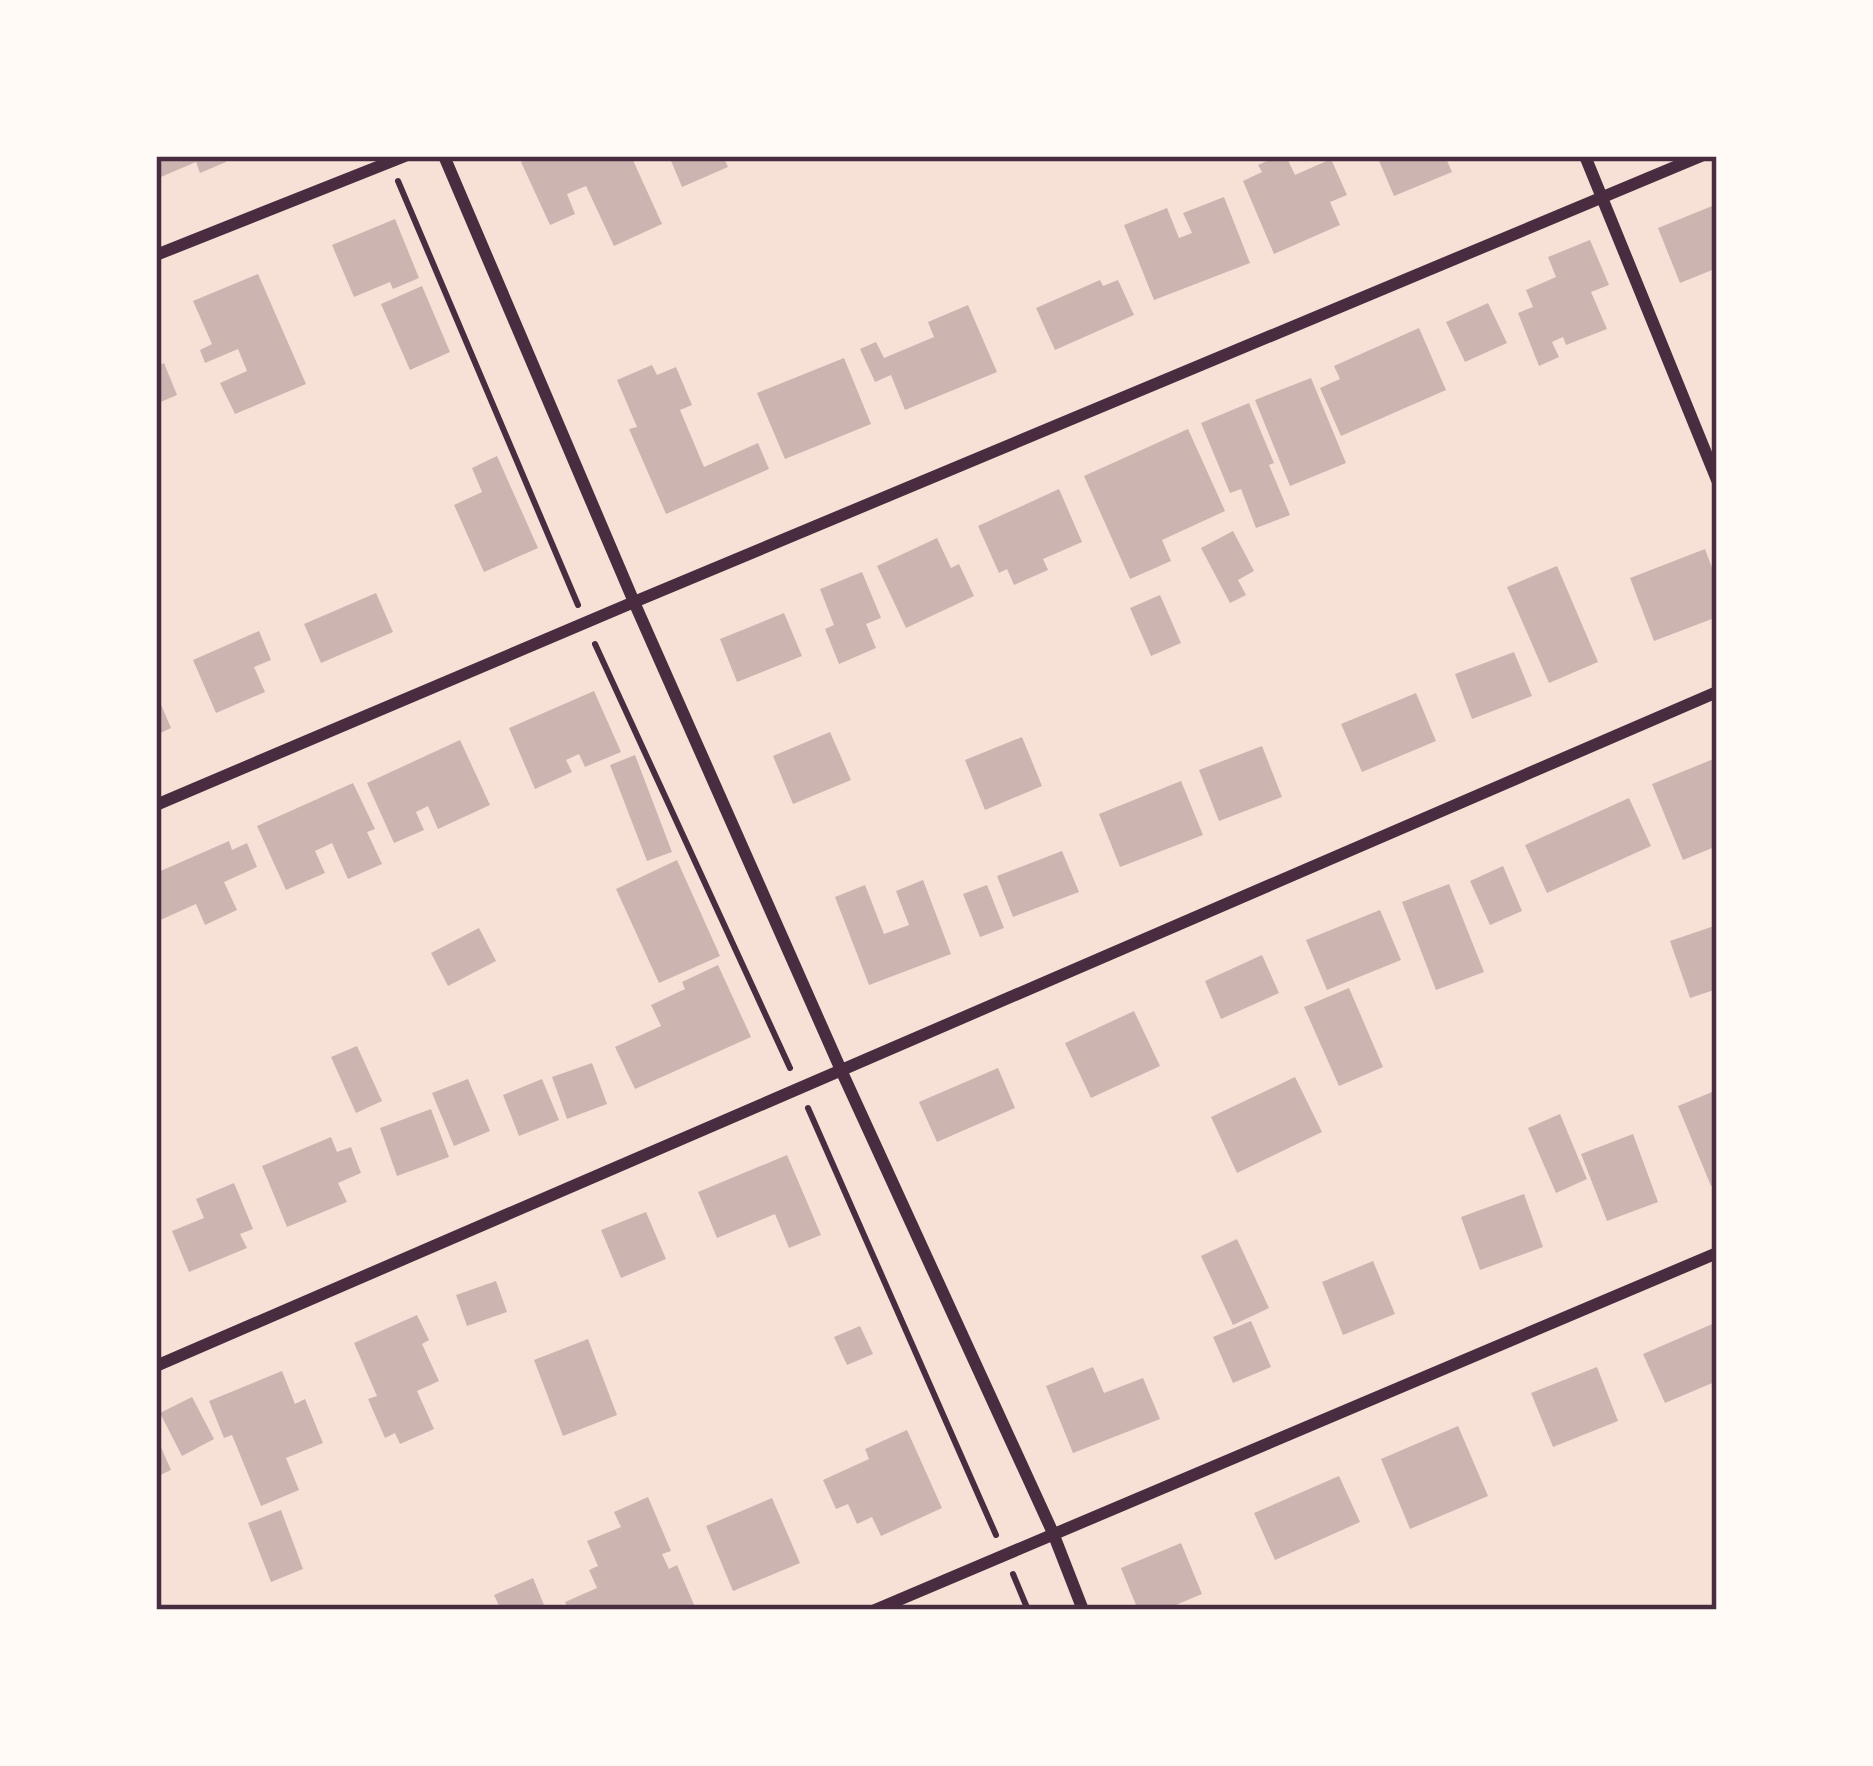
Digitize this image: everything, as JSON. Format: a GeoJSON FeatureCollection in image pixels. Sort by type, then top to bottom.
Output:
{"type":"FeatureCollection","features":[{"type":"Feature","properties":{"kind":"street"},"geometry":{"type":"LineString","coordinates":[[156,255],[405,156]]}},
{"type":"Feature","properties":{"kind":"street"},"geometry":{"type":"LineString","coordinates":[[444,156],[634,602],[1053,1533],[1083,1610]]}},
{"type":"Feature","properties":{"kind":"street"},"geometry":{"type":"LineString","coordinates":[[1585,156],[1717,480]]}},
{"type":"Feature","properties":{"kind":"street"},"geometry":{"type":"LineString","coordinates":[[156,806],[1701,156]]}},
{"type":"Feature","properties":{"kind":"street"},"geometry":{"type":"LineString","coordinates":[[156,1366],[1717,692]]}},
{"type":"Feature","properties":{"kind":"street"},"geometry":{"type":"LineString","coordinates":[[875,1610],[1717,1253]]}},
{"type":"Feature","properties":{"kind":"path"},"geometry":{"type":"LineString","coordinates":[[390,162],[585,623],[799,1088],[1028,1610]]}},
{"type":"Feature","properties":{"kind":"building"},"geometry":{"type":"Polygon","coordinates":[[[156,156],[223,156],[226,162],[200,173],[196,162],[156,179],[156,156]]]}},
{"type":"Feature","properties":{"kind":"building"},"geometry":{"type":"Polygon","coordinates":[[[533,156],[631,156],[662,224],[614,246],[586,186],[567,194],[575,214],[550,225],[521,162],[533,156]]]}},
{"type":"Feature","properties":{"kind":"building"},"geometry":{"type":"Polygon","coordinates":[[[669,156],[723,156],[728,167],[682,187],[669,156]]]}},
{"type":"Feature","properties":{"kind":"building"},"geometry":{"type":"Polygon","coordinates":[[[1286,156],[1295,175],[1331,159],[1347,195],[1330,202],[1340,225],[1274,254],[1243,181],[1262,172],[1258,165],[1286,156]]]}},
{"type":"Feature","properties":{"kind":"building"},"geometry":{"type":"Polygon","coordinates":[[[1377,156],[1445,156],[1452,172],[1394,196],[1377,156]]]}},
{"type":"Feature","properties":{"kind":"building"},"geometry":{"type":"Polygon","coordinates":[[[1224,197],[1250,263],[1154,300],[1124,225],[1167,208],[1179,238],[1192,233],[1183,213],[1224,197]]]}},
{"type":"Feature","properties":{"kind":"building"},"geometry":{"type":"Polygon","coordinates":[[[1717,204],[1717,268],[1680,283],[1658,228],[1717,204]]]}},
{"type":"Feature","properties":{"kind":"building"},"geometry":{"type":"Polygon","coordinates":[[[395,219],[419,278],[393,289],[390,282],[354,297],[332,245],[395,219]]]}},
{"type":"Feature","properties":{"kind":"building"},"geometry":{"type":"Polygon","coordinates":[[[1590,240],[1609,285],[1591,292],[1607,329],[1566,345],[1563,337],[1552,342],[1559,357],[1539,366],[1518,313],[1533,307],[1526,290],[1556,277],[1548,257],[1590,240]]]}},
{"type":"Feature","properties":{"kind":"building"},"geometry":{"type":"Polygon","coordinates":[[[258,274],[306,384],[235,414],[220,383],[247,371],[238,349],[205,363],[200,350],[212,344],[193,301],[258,274]]]}},
{"type":"Feature","properties":{"kind":"building"},"geometry":{"type":"Polygon","coordinates":[[[1100,280],[1103,286],[1118,280],[1134,315],[1055,350],[1036,308],[1100,280]]]}},
{"type":"Feature","properties":{"kind":"building"},"geometry":{"type":"Polygon","coordinates":[[[422,286],[450,352],[410,370],[381,304],[422,286]]]}},
{"type":"Feature","properties":{"kind":"building"},"geometry":{"type":"Polygon","coordinates":[[[1488,303],[1507,343],[1465,362],[1446,322],[1488,303]]]}},
{"type":"Feature","properties":{"kind":"building"},"geometry":{"type":"Polygon","coordinates":[[[968,305],[997,372],[905,410],[891,375],[875,382],[860,349],[876,342],[884,358],[934,337],[928,322],[968,305]]]}},
{"type":"Feature","properties":{"kind":"building"},"geometry":{"type":"Polygon","coordinates":[[[1419,328],[1446,390],[1341,436],[1320,388],[1340,379],[1334,366],[1419,328]]]}},
{"type":"Feature","properties":{"kind":"building"},"geometry":{"type":"Polygon","coordinates":[[[844,358],[871,424],[785,459],[757,393],[844,358]]]}},
{"type":"Feature","properties":{"kind":"building"},"geometry":{"type":"Polygon","coordinates":[[[164,363],[177,395],[156,404],[156,367],[164,363]]]}},
{"type":"Feature","properties":{"kind":"building"},"geometry":{"type":"Polygon","coordinates":[[[652,365],[657,375],[676,367],[692,405],[680,410],[704,467],[758,443],[769,469],[666,514],[629,429],[637,427],[617,380],[652,365]]]}},
{"type":"Feature","properties":{"kind":"building"},"geometry":{"type":"Polygon","coordinates":[[[1311,378],[1346,463],[1290,486],[1255,400],[1311,378]]]}},
{"type":"Feature","properties":{"kind":"building"},"geometry":{"type":"Polygon","coordinates":[[[1249,403],[1290,515],[1256,528],[1241,489],[1230,493],[1201,423],[1249,403]]]}},
{"type":"Feature","properties":{"kind":"building"},"geometry":{"type":"Polygon","coordinates":[[[1188,429],[1225,511],[1162,540],[1171,561],[1130,579],[1084,476],[1188,429]]]}},
{"type":"Feature","properties":{"kind":"building"},"geometry":{"type":"Polygon","coordinates":[[[497,456],[538,548],[484,572],[454,505],[482,492],[472,468],[497,456]]]}},
{"type":"Feature","properties":{"kind":"building"},"geometry":{"type":"Polygon","coordinates":[[[1059,489],[1082,542],[1043,559],[1048,570],[1014,585],[1007,569],[999,573],[978,526],[1059,489]]]}},
{"type":"Feature","properties":{"kind":"building"},"geometry":{"type":"Polygon","coordinates":[[[1233,531],[1254,571],[1238,580],[1246,595],[1230,603],[1201,548],[1233,531]]]}},
{"type":"Feature","properties":{"kind":"building"},"geometry":{"type":"Polygon","coordinates":[[[937,538],[951,568],[959,564],[974,596],[906,628],[877,566],[937,538]]]}},
{"type":"Feature","properties":{"kind":"building"},"geometry":{"type":"Polygon","coordinates":[[[1705,549],[1717,581],[1717,617],[1654,641],[1630,578],[1705,549]]]}},
{"type":"Feature","properties":{"kind":"building"},"geometry":{"type":"Polygon","coordinates":[[[1557,566],[1598,662],[1549,683],[1507,587],[1557,566]]]}},
{"type":"Feature","properties":{"kind":"building"},"geometry":{"type":"Polygon","coordinates":[[[862,572],[881,618],[866,624],[876,648],[839,664],[825,629],[834,625],[820,589],[862,572]]]}},
{"type":"Feature","properties":{"kind":"building"},"geometry":{"type":"Polygon","coordinates":[[[376,593],[393,632],[321,663],[304,624],[376,593]]]}},
{"type":"Feature","properties":{"kind":"building"},"geometry":{"type":"Polygon","coordinates":[[[1160,595],[1181,643],[1151,656],[1130,608],[1160,595]]]}},
{"type":"Feature","properties":{"kind":"building"},"geometry":{"type":"Polygon","coordinates":[[[784,613],[802,656],[737,682],[720,639],[784,613]]]}},
{"type":"Feature","properties":{"kind":"building"},"geometry":{"type":"Polygon","coordinates":[[[259,631],[271,660],[254,667],[265,692],[216,713],[193,660],[259,631]]]}},
{"type":"Feature","properties":{"kind":"building"},"geometry":{"type":"Polygon","coordinates":[[[1514,652],[1532,696],[1472,719],[1455,674],[1514,652]]]}},
{"type":"Feature","properties":{"kind":"building"},"geometry":{"type":"Polygon","coordinates":[[[594,691],[621,752],[585,767],[579,754],[566,760],[572,772],[535,789],[509,728],[594,691]]]}},
{"type":"Feature","properties":{"kind":"building"},"geometry":{"type":"Polygon","coordinates":[[[156,693],[171,728],[156,735],[156,693]]]}},
{"type":"Feature","properties":{"kind":"building"},"geometry":{"type":"Polygon","coordinates":[[[1416,693],[1436,741],[1362,772],[1341,724],[1416,693]]]}},
{"type":"Feature","properties":{"kind":"building"},"geometry":{"type":"Polygon","coordinates":[[[830,732],[851,780],[793,804],[773,756],[830,732]]]}},
{"type":"Feature","properties":{"kind":"building"},"geometry":{"type":"Polygon","coordinates":[[[1022,737],[1042,786],[985,810],[965,760],[1022,737]]]}},
{"type":"Feature","properties":{"kind":"building"},"geometry":{"type":"Polygon","coordinates":[[[460,740],[490,805],[438,829],[428,806],[416,812],[424,830],[394,843],[367,783],[460,740]]]}},
{"type":"Feature","properties":{"kind":"building"},"geometry":{"type":"Polygon","coordinates":[[[1262,746],[1282,797],[1219,821],[1199,770],[1262,746]]]}},
{"type":"Feature","properties":{"kind":"building"},"geometry":{"type":"Polygon","coordinates":[[[635,755],[672,852],[647,861],[610,765],[635,755]]]}},
{"type":"Feature","properties":{"kind":"building"},"geometry":{"type":"Polygon","coordinates":[[[1716,758],[1717,846],[1683,860],[1652,784],[1716,758]]]}},
{"type":"Feature","properties":{"kind":"building"},"geometry":{"type":"Polygon","coordinates":[[[1181,781],[1203,835],[1120,867],[1099,814],[1181,781]]]}},
{"type":"Feature","properties":{"kind":"building"},"geometry":{"type":"Polygon","coordinates":[[[353,783],[375,829],[367,832],[382,864],[348,879],[332,843],[315,851],[325,873],[286,890],[257,826],[353,783]]]}},
{"type":"Feature","properties":{"kind":"building"},"geometry":{"type":"Polygon","coordinates":[[[1629,798],[1651,846],[1547,893],[1525,845],[1629,798]]]}},
{"type":"Feature","properties":{"kind":"building"},"geometry":{"type":"Polygon","coordinates":[[[229,841],[232,850],[247,843],[257,867],[224,882],[237,910],[205,925],[196,904],[156,922],[156,873],[229,841]]]}},
{"type":"Feature","properties":{"kind":"building"},"geometry":{"type":"Polygon","coordinates":[[[1062,851],[1079,892],[1013,917],[997,876],[1062,851]]]}},
{"type":"Feature","properties":{"kind":"building"},"geometry":{"type":"Polygon","coordinates":[[[677,860],[720,956],[659,983],[616,889],[677,860]]]}},
{"type":"Feature","properties":{"kind":"building"},"geometry":{"type":"Polygon","coordinates":[[[1503,866],[1522,911],[1490,925],[1470,881],[1503,866]]]}},
{"type":"Feature","properties":{"kind":"building"},"geometry":{"type":"Polygon","coordinates":[[[923,880],[951,954],[869,985],[835,897],[865,885],[884,934],[909,925],[896,891],[923,880]]]}},
{"type":"Feature","properties":{"kind":"building"},"geometry":{"type":"Polygon","coordinates":[[[1449,884],[1484,972],[1436,990],[1402,902],[1449,884]]]}},
{"type":"Feature","properties":{"kind":"building"},"geometry":{"type":"Polygon","coordinates":[[[987,885],[1004,928],[980,937],[963,894],[987,885]]]}},
{"type":"Feature","properties":{"kind":"building"},"geometry":{"type":"Polygon","coordinates":[[[1380,910],[1401,960],[1327,990],[1306,940],[1380,910]]]}},
{"type":"Feature","properties":{"kind":"building"},"geometry":{"type":"Polygon","coordinates":[[[1717,925],[1717,989],[1690,998],[1670,941],[1717,925]]]}},
{"type":"Feature","properties":{"kind":"building"},"geometry":{"type":"Polygon","coordinates":[[[479,928],[496,961],[448,986],[431,953],[479,928]]]}},
{"type":"Feature","properties":{"kind":"building"},"geometry":{"type":"Polygon","coordinates":[[[1262,955],[1279,993],[1221,1019],[1205,981],[1262,955]]]}},
{"type":"Feature","properties":{"kind":"building"},"geometry":{"type":"Polygon","coordinates":[[[718,965],[751,1037],[635,1089],[615,1047],[661,1026],[651,1005],[685,989],[682,982],[718,965]]]}},
{"type":"Feature","properties":{"kind":"building"},"geometry":{"type":"Polygon","coordinates":[[[1349,988],[1383,1067],[1339,1086],[1304,1007],[1349,988]]]}},
{"type":"Feature","properties":{"kind":"building"},"geometry":{"type":"Polygon","coordinates":[[[1134,1011],[1160,1066],[1091,1098],[1065,1043],[1134,1011]]]}},
{"type":"Feature","properties":{"kind":"building"},"geometry":{"type":"Polygon","coordinates":[[[357,1046],[382,1101],[356,1113],[331,1057],[357,1046]]]}},
{"type":"Feature","properties":{"kind":"building"},"geometry":{"type":"Polygon","coordinates":[[[592,1063],[607,1104],[567,1119],[552,1077],[592,1063]]]}},
{"type":"Feature","properties":{"kind":"building"},"geometry":{"type":"Polygon","coordinates":[[[998,1068],[1015,1108],[937,1142],[919,1102],[998,1068]]]}},
{"type":"Feature","properties":{"kind":"building"},"geometry":{"type":"Polygon","coordinates":[[[1295,1077],[1322,1132],[1237,1173],[1211,1117],[1295,1077]]]}},
{"type":"Feature","properties":{"kind":"building"},"geometry":{"type":"Polygon","coordinates":[[[468,1079],[490,1131],[454,1146],[432,1093],[468,1079]]]}},
{"type":"Feature","properties":{"kind":"building"},"geometry":{"type":"Polygon","coordinates":[[[542,1079],[559,1120],[519,1136],[503,1095],[542,1079]]]}},
{"type":"Feature","properties":{"kind":"building"},"geometry":{"type":"Polygon","coordinates":[[[1717,1090],[1717,1184],[1711,1186],[1678,1106],[1717,1090]]]}},
{"type":"Feature","properties":{"kind":"building"},"geometry":{"type":"Polygon","coordinates":[[[431,1109],[449,1157],[397,1176],[380,1128],[431,1109]]]}},
{"type":"Feature","properties":{"kind":"building"},"geometry":{"type":"Polygon","coordinates":[[[1560,1114],[1587,1179],[1556,1193],[1528,1128],[1560,1114]]]}},
{"type":"Feature","properties":{"kind":"building"},"geometry":{"type":"Polygon","coordinates":[[[1633,1134],[1658,1202],[1607,1221],[1581,1154],[1633,1134]]]}},
{"type":"Feature","properties":{"kind":"building"},"geometry":{"type":"Polygon","coordinates":[[[331,1137],[337,1152],[351,1147],[361,1173],[338,1183],[347,1202],[287,1227],[262,1166],[331,1137]]]}},
{"type":"Feature","properties":{"kind":"building"},"geometry":{"type":"Polygon","coordinates":[[[787,1155],[821,1235],[789,1248],[775,1214],[717,1238],[698,1192],[787,1155]]]}},
{"type":"Feature","properties":{"kind":"building"},"geometry":{"type":"Polygon","coordinates":[[[234,1183],[253,1229],[240,1234],[247,1248],[189,1272],[172,1231],[204,1218],[196,1199],[234,1183]]]}},
{"type":"Feature","properties":{"kind":"building"},"geometry":{"type":"Polygon","coordinates":[[[1524,1194],[1543,1247],[1480,1270],[1461,1217],[1524,1194]]]}},
{"type":"Feature","properties":{"kind":"building"},"geometry":{"type":"Polygon","coordinates":[[[646,1212],[666,1259],[621,1278],[601,1230],[646,1212]]]}},
{"type":"Feature","properties":{"kind":"building"},"geometry":{"type":"Polygon","coordinates":[[[1237,1239],[1269,1308],[1233,1325],[1201,1256],[1237,1239]]]}},
{"type":"Feature","properties":{"kind":"building"},"geometry":{"type":"Polygon","coordinates":[[[1373,1261],[1395,1314],[1343,1335],[1322,1282],[1373,1261]]]}},
{"type":"Feature","properties":{"kind":"building"},"geometry":{"type":"Polygon","coordinates":[[[496,1281],[507,1312],[467,1326],[456,1295],[496,1281]]]}},
{"type":"Feature","properties":{"kind":"building"},"geometry":{"type":"Polygon","coordinates":[[[417,1315],[429,1340],[422,1344],[439,1381],[417,1391],[434,1429],[400,1444],[395,1433],[385,1438],[368,1399],[377,1396],[354,1343],[417,1315]]]}},
{"type":"Feature","properties":{"kind":"building"},"geometry":{"type":"Polygon","coordinates":[[[1251,1321],[1271,1367],[1233,1383],[1213,1337],[1251,1321]]]}},
{"type":"Feature","properties":{"kind":"building"},"geometry":{"type":"Polygon","coordinates":[[[1717,1322],[1717,1381],[1665,1403],[1643,1354],[1717,1322]]]}},
{"type":"Feature","properties":{"kind":"building"},"geometry":{"type":"Polygon","coordinates":[[[860,1326],[873,1354],[847,1365],[834,1337],[860,1326]]]}},
{"type":"Feature","properties":{"kind":"building"},"geometry":{"type":"Polygon","coordinates":[[[588,1339],[617,1415],[563,1436],[534,1360],[588,1339]]]}},
{"type":"Feature","properties":{"kind":"building"},"geometry":{"type":"Polygon","coordinates":[[[1093,1367],[1104,1393],[1143,1378],[1160,1419],[1073,1453],[1046,1386],[1093,1367]]]}},
{"type":"Feature","properties":{"kind":"building"},"geometry":{"type":"Polygon","coordinates":[[[1597,1367],[1618,1421],[1553,1447],[1531,1393],[1597,1367]]]}},
{"type":"Feature","properties":{"kind":"building"},"geometry":{"type":"Polygon","coordinates":[[[282,1371],[295,1404],[305,1399],[323,1443],[286,1458],[299,1490],[261,1506],[232,1435],[224,1438],[209,1401],[282,1371]]]}},
{"type":"Feature","properties":{"kind":"building"},"geometry":{"type":"Polygon","coordinates":[[[192,1397],[214,1439],[182,1456],[160,1413],[192,1397]]]}},
{"type":"Feature","properties":{"kind":"building"},"geometry":{"type":"Polygon","coordinates":[[[1458,1426],[1488,1496],[1410,1529],[1381,1459],[1458,1426]]]}},
{"type":"Feature","properties":{"kind":"building"},"geometry":{"type":"Polygon","coordinates":[[[907,1430],[942,1508],[881,1536],[872,1517],[857,1524],[848,1504],[836,1509],[823,1480],[869,1459],[865,1449],[907,1430]]]}},
{"type":"Feature","properties":{"kind":"building"},"geometry":{"type":"Polygon","coordinates":[[[156,1436],[171,1470],[156,1477],[156,1436]]]}},
{"type":"Feature","properties":{"kind":"building"},"geometry":{"type":"Polygon","coordinates":[[[1339,1476],[1360,1522],[1275,1560],[1254,1513],[1339,1476]]]}},
{"type":"Feature","properties":{"kind":"building"},"geometry":{"type":"Polygon","coordinates":[[[648,1497],[671,1551],[662,1554],[669,1569],[677,1565],[695,1607],[569,1610],[565,1602],[597,1588],[589,1570],[598,1566],[587,1541],[621,1527],[614,1512],[648,1497]]]}},
{"type":"Feature","properties":{"kind":"building"},"geometry":{"type":"Polygon","coordinates":[[[772,1498],[800,1563],[733,1591],[706,1526],[772,1498]]]}},
{"type":"Feature","properties":{"kind":"building"},"geometry":{"type":"Polygon","coordinates":[[[281,1510],[303,1569],[271,1582],[248,1523],[281,1510]]]}},
{"type":"Feature","properties":{"kind":"building"},"geometry":{"type":"Polygon","coordinates":[[[1181,1543],[1202,1594],[1164,1610],[1138,1610],[1121,1568],[1181,1543]]]}},
{"type":"Feature","properties":{"kind":"building"},"geometry":{"type":"Polygon","coordinates":[[[533,1578],[546,1610],[501,1610],[494,1595],[533,1578]]]}}]}
